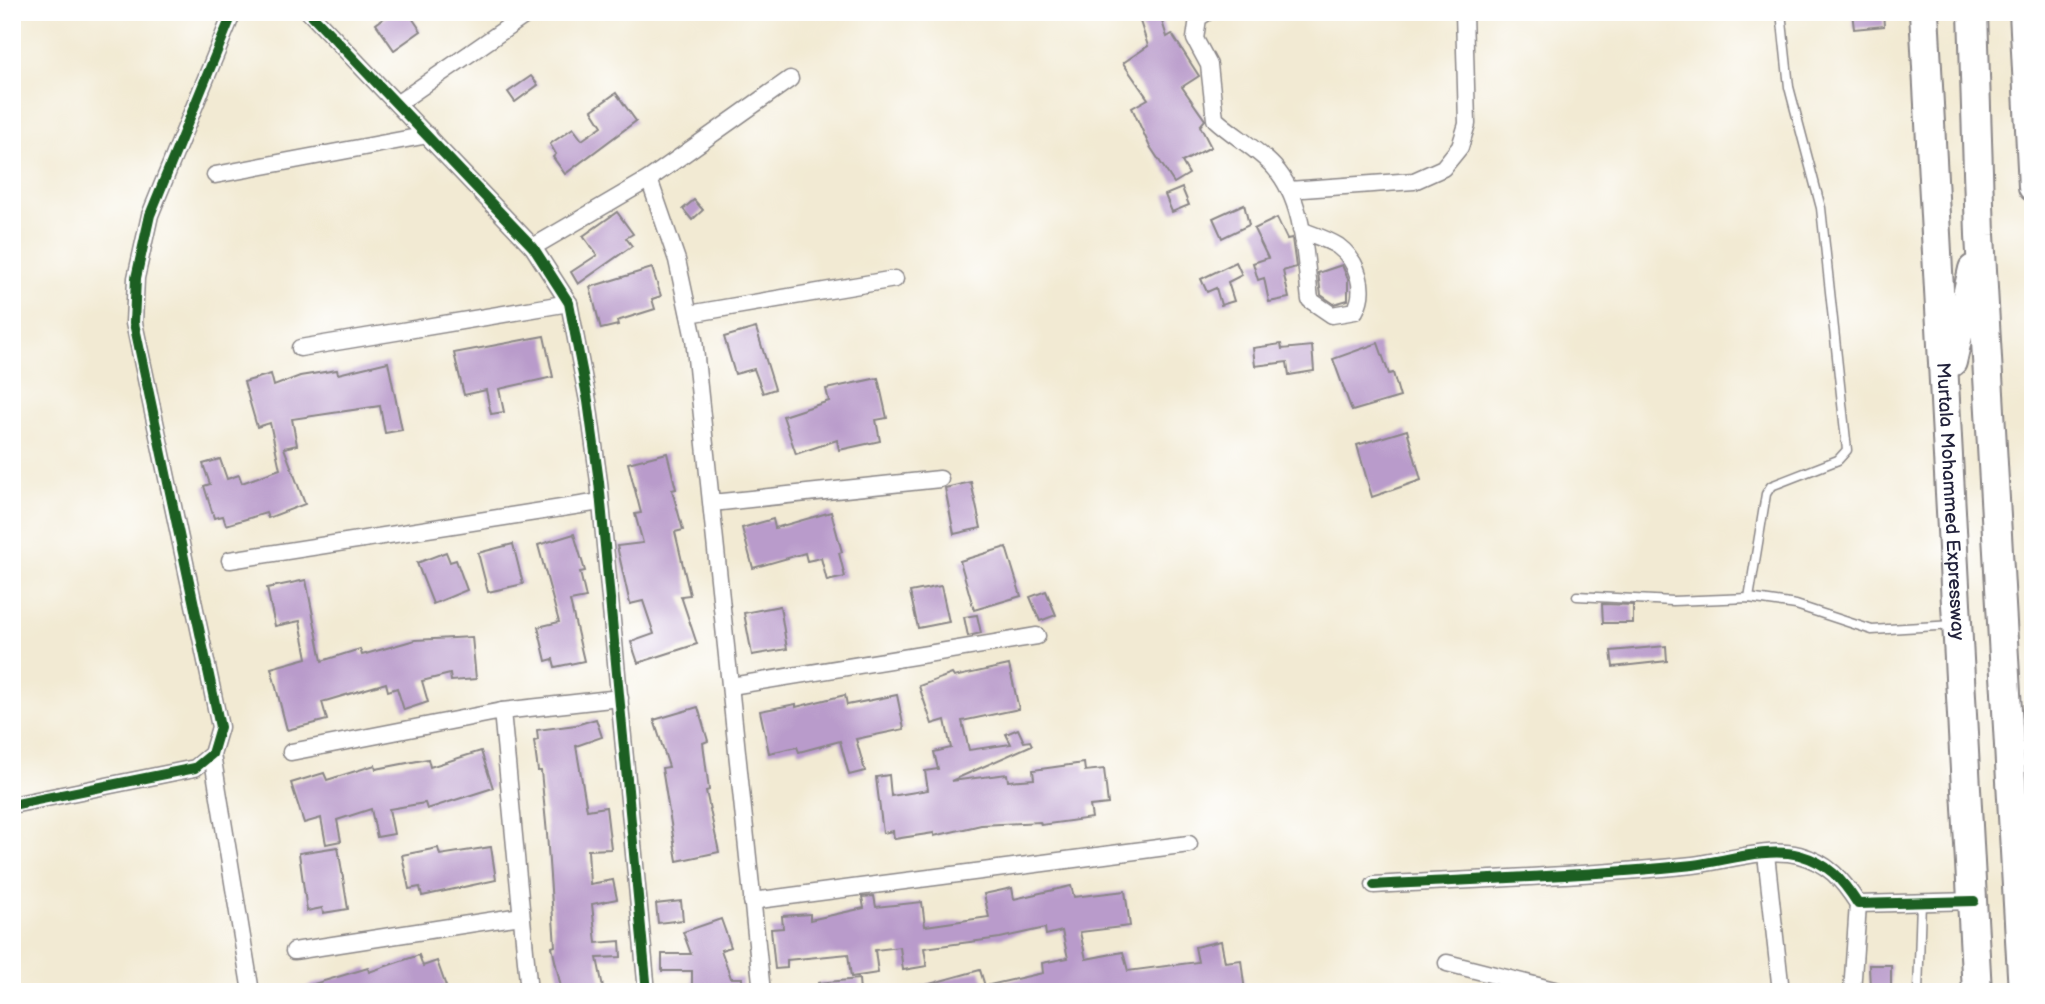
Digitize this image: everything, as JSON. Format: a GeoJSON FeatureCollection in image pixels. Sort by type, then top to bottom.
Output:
{"type":"FeatureCollection","features":[{"type":"Feature","properties":{"kind":"highway","name":"Murtala Mohammed Expressway"},"geometry":{"type":"LineString","coordinates":[[1924,12],[1978,962],[1976,992]]}},
{"type":"Feature","properties":{"kind":"highway"},"geometry":{"type":"LineString","coordinates":[[1973,12],[1980,235],[2024,992]]}},
{"type":"Feature","properties":{"kind":"highway"},"geometry":{"type":"LineString","coordinates":[[2024,12],[2029,54],[2033,187]]}},
{"type":"Feature","properties":{"kind":"highway"},"geometry":{"type":"LineString","coordinates":[[1945,396],[1980,235]]}},
{"type":"Feature","properties":{"kind":"street"},"geometry":{"type":"LineString","coordinates":[[233,12],[150,215],[136,278],[134,323],[220,727],[212,754],[251,992]]}},
{"type":"Feature","properties":{"kind":"street"},"geometry":{"type":"LineString","coordinates":[[309,12],[533,247],[569,303],[588,401],[600,502],[647,992]]}},
{"type":"Feature","properties":{"kind":"street"},"geometry":{"type":"LineString","coordinates":[[398,103],[530,12]]}},
{"type":"Feature","properties":{"kind":"street"},"geometry":{"type":"LineString","coordinates":[[1207,12],[1198,18],[1195,39],[1209,65],[1215,120],[1274,166],[1289,190],[1301,230],[1310,300],[1332,315],[1355,311],[1362,298],[1360,276],[1339,247],[1301,230]]}},
{"type":"Feature","properties":{"kind":"street"},"geometry":{"type":"LineString","coordinates":[[1289,190],[1414,181],[1443,168],[1460,147],[1467,124],[1464,12]]}},
{"type":"Feature","properties":{"kind":"street"},"geometry":{"type":"LineString","coordinates":[[533,247],[649,179],[790,79]]}},
{"type":"Feature","properties":{"kind":"street"},"geometry":{"type":"LineString","coordinates":[[215,176],[428,135]]}},
{"type":"Feature","properties":{"kind":"street"},"geometry":{"type":"LineString","coordinates":[[649,179],[677,260],[689,314],[712,503],[762,992]]}},
{"type":"Feature","properties":{"kind":"street"},"geometry":{"type":"LineString","coordinates":[[689,314],[895,279]]}},
{"type":"Feature","properties":{"kind":"street"},"geometry":{"type":"LineString","coordinates":[[300,348],[569,303]]}},
{"type":"Feature","properties":{"kind":"street"},"geometry":{"type":"LineString","coordinates":[[712,503],[940,479]]}},
{"type":"Feature","properties":{"kind":"street"},"geometry":{"type":"LineString","coordinates":[[230,560],[600,502]]}},
{"type":"Feature","properties":{"kind":"street"},"geometry":{"type":"LineString","coordinates":[[731,687],[1037,636]]}},
{"type":"Feature","properties":{"kind":"street"},"geometry":{"type":"LineString","coordinates":[[291,752],[502,711],[620,698]]}},
{"type":"Feature","properties":{"kind":"street"},"geometry":{"type":"LineString","coordinates":[[502,711],[529,992]]}},
{"type":"Feature","properties":{"kind":"street"},"geometry":{"type":"LineString","coordinates":[[12,804],[168,775],[195,768],[212,754]]}},
{"type":"Feature","properties":{"kind":"street"},"geometry":{"type":"LineString","coordinates":[[752,901],[1189,844]]}},
{"type":"Feature","properties":{"kind":"street"},"geometry":{"type":"LineString","coordinates":[[1766,854],[1781,992]]}},
{"type":"Feature","properties":{"kind":"street"},"geometry":{"type":"LineString","coordinates":[[1374,885],[1694,865],[1766,854],[1795,854],[1820,862],[1840,877],[1858,904],[1852,992]]}},
{"type":"Feature","properties":{"kind":"street"},"geometry":{"type":"LineString","coordinates":[[1858,904],[1974,901]]}},
{"type":"Feature","properties":{"kind":"street"},"geometry":{"type":"LineString","coordinates":[[294,951],[521,916]]}},
{"type":"Feature","properties":{"kind":"street"},"geometry":{"type":"LineString","coordinates":[[1447,963],[1562,992]]}},
{"type":"Feature","properties":{"kind":"lane"},"geometry":{"type":"LineString","coordinates":[[1749,598],[1766,494],[1771,486],[1838,460],[1847,450],[1821,208],[1789,87],[1782,12]]}},
{"type":"Feature","properties":{"kind":"lane"},"geometry":{"type":"LineString","coordinates":[[1577,596],[1673,601],[1749,598],[1796,604],[1872,631],[1958,625]]}},
{"type":"Feature","properties":{"kind":"lane"},"geometry":{"type":"LineString","coordinates":[[1917,992],[1921,902]]}},
{"type":"Feature","properties":{"kind":"building"},"geometry":{"type":"Polygon","coordinates":[[[392,12],[408,12],[421,31],[394,50],[376,24],[392,12]]]}},
{"type":"Feature","properties":{"kind":"building"},"geometry":{"type":"Polygon","coordinates":[[[1137,12],[1159,12],[1167,37],[1172,34],[1199,76],[1182,87],[1205,120],[1200,126],[1211,147],[1182,162],[1189,174],[1174,183],[1149,145],[1132,108],[1148,99],[1123,63],[1148,46],[1137,12]]]}},
{"type":"Feature","properties":{"kind":"building"},"geometry":{"type":"Polygon","coordinates":[[[1852,12],[1883,12],[1884,26],[1854,29],[1852,12]]]}},
{"type":"Feature","properties":{"kind":"building"},"geometry":{"type":"Polygon","coordinates":[[[531,76],[538,85],[515,102],[508,92],[531,76]]]}},
{"type":"Feature","properties":{"kind":"building"},"geometry":{"type":"Polygon","coordinates":[[[616,93],[636,121],[565,174],[553,157],[556,154],[550,144],[573,128],[582,140],[602,126],[592,110],[616,93]]]}},
{"type":"Feature","properties":{"kind":"building"},"geometry":{"type":"Polygon","coordinates":[[[1182,188],[1189,205],[1172,212],[1165,195],[1182,188]]]}},
{"type":"Feature","properties":{"kind":"building"},"geometry":{"type":"Polygon","coordinates":[[[694,200],[703,210],[692,220],[683,209],[694,200]]]}},
{"type":"Feature","properties":{"kind":"building"},"geometry":{"type":"Polygon","coordinates":[[[1244,204],[1249,225],[1222,238],[1213,218],[1244,204]]]}},
{"type":"Feature","properties":{"kind":"building"},"geometry":{"type":"Polygon","coordinates":[[[617,212],[633,234],[626,238],[632,246],[578,284],[571,272],[597,255],[583,236],[617,212]]]}},
{"type":"Feature","properties":{"kind":"building"},"geometry":{"type":"Polygon","coordinates":[[[1277,218],[1287,239],[1292,238],[1296,267],[1283,271],[1289,298],[1269,302],[1264,278],[1258,280],[1253,263],[1268,258],[1254,229],[1277,218]]]}},
{"type":"Feature","properties":{"kind":"building"},"geometry":{"type":"Polygon","coordinates":[[[1236,262],[1242,275],[1228,282],[1234,301],[1221,305],[1216,288],[1207,292],[1201,279],[1236,262]]]}},
{"type":"Feature","properties":{"kind":"building"},"geometry":{"type":"Polygon","coordinates":[[[1342,265],[1348,279],[1348,300],[1334,304],[1321,295],[1318,273],[1342,265]]]}},
{"type":"Feature","properties":{"kind":"building"},"geometry":{"type":"Polygon","coordinates":[[[652,268],[661,296],[652,299],[655,309],[617,321],[618,325],[601,329],[590,287],[652,268]]]}},
{"type":"Feature","properties":{"kind":"building"},"geometry":{"type":"Polygon","coordinates":[[[756,328],[775,389],[763,393],[754,369],[735,374],[724,337],[756,328]]]}},
{"type":"Feature","properties":{"kind":"building"},"geometry":{"type":"Polygon","coordinates":[[[544,336],[553,377],[499,389],[504,412],[491,414],[486,390],[464,395],[454,353],[544,336]]]}},
{"type":"Feature","properties":{"kind":"building"},"geometry":{"type":"Polygon","coordinates":[[[1378,343],[1389,374],[1393,373],[1400,397],[1352,411],[1333,359],[1378,343]]]}},
{"type":"Feature","properties":{"kind":"building"},"geometry":{"type":"Polygon","coordinates":[[[1281,344],[1282,349],[1312,346],[1314,371],[1289,375],[1287,362],[1255,366],[1253,348],[1281,344]]]}},
{"type":"Feature","properties":{"kind":"building"},"geometry":{"type":"Polygon","coordinates":[[[388,362],[402,430],[385,433],[380,406],[292,419],[297,445],[284,448],[305,504],[268,518],[266,513],[226,525],[223,516],[214,518],[204,486],[210,484],[203,464],[220,459],[227,479],[239,475],[242,483],[280,469],[270,423],[257,427],[244,382],[271,374],[274,386],[300,376],[337,370],[338,374],[388,362]]]}},
{"type":"Feature","properties":{"kind":"building"},"geometry":{"type":"Polygon","coordinates":[[[878,378],[887,418],[876,420],[880,441],[839,450],[837,440],[796,454],[783,416],[829,401],[826,389],[878,378]]]}},
{"type":"Feature","properties":{"kind":"building"},"geometry":{"type":"Polygon","coordinates":[[[1407,430],[1421,480],[1372,497],[1357,445],[1407,430]]]}},
{"type":"Feature","properties":{"kind":"building"},"geometry":{"type":"Polygon","coordinates":[[[667,453],[676,489],[672,490],[683,530],[675,532],[690,595],[681,596],[697,644],[638,663],[631,642],[654,634],[643,601],[630,604],[617,546],[643,543],[635,514],[641,513],[628,463],[667,453]]]}},
{"type":"Feature","properties":{"kind":"building"},"geometry":{"type":"Polygon","coordinates":[[[971,482],[981,528],[954,534],[945,488],[971,482]]]}},
{"type":"Feature","properties":{"kind":"building"},"geometry":{"type":"Polygon","coordinates":[[[831,512],[842,552],[839,553],[845,577],[827,581],[821,558],[807,561],[805,553],[753,568],[742,528],[773,519],[775,528],[831,512]]]}},
{"type":"Feature","properties":{"kind":"building"},"geometry":{"type":"Polygon","coordinates":[[[574,534],[585,571],[580,572],[586,598],[570,601],[584,661],[555,667],[553,659],[546,661],[538,627],[559,622],[538,545],[574,534]]]}},
{"type":"Feature","properties":{"kind":"building"},"geometry":{"type":"Polygon","coordinates":[[[513,544],[523,584],[488,592],[478,553],[513,544]]]}},
{"type":"Feature","properties":{"kind":"building"},"geometry":{"type":"Polygon","coordinates":[[[1006,547],[1021,596],[974,610],[960,561],[1006,547]]]}},
{"type":"Feature","properties":{"kind":"building"},"geometry":{"type":"Polygon","coordinates":[[[446,552],[450,562],[456,560],[467,590],[433,604],[417,563],[446,552]]]}},
{"type":"Feature","properties":{"kind":"building"},"geometry":{"type":"Polygon","coordinates":[[[306,580],[322,661],[360,649],[362,655],[415,640],[472,637],[476,679],[451,681],[450,674],[422,681],[428,702],[404,710],[397,688],[388,691],[386,683],[322,702],[327,720],[287,730],[271,668],[307,658],[300,621],[275,626],[267,588],[306,580]]]}},
{"type":"Feature","properties":{"kind":"building"},"geometry":{"type":"Polygon","coordinates":[[[941,586],[949,622],[918,628],[910,592],[941,586]]]}},
{"type":"Feature","properties":{"kind":"building"},"geometry":{"type":"Polygon","coordinates":[[[1046,591],[1056,615],[1040,621],[1030,597],[1046,591]]]}},
{"type":"Feature","properties":{"kind":"building"},"geometry":{"type":"Polygon","coordinates":[[[1602,604],[1633,605],[1633,623],[1603,623],[1602,604]]]}},
{"type":"Feature","properties":{"kind":"building"},"geometry":{"type":"Polygon","coordinates":[[[780,606],[787,649],[752,655],[744,613],[780,606]]]}},
{"type":"Feature","properties":{"kind":"building"},"geometry":{"type":"Polygon","coordinates":[[[977,615],[981,633],[968,636],[964,617],[977,615]]]}},
{"type":"Feature","properties":{"kind":"building"},"geometry":{"type":"Polygon","coordinates":[[[1666,646],[1667,661],[1613,667],[1611,651],[1666,646]]]}},
{"type":"Feature","properties":{"kind":"building"},"geometry":{"type":"Polygon","coordinates":[[[1009,665],[1019,709],[962,721],[969,750],[1011,744],[1006,734],[1018,729],[1024,742],[1030,741],[1032,745],[951,781],[1007,774],[1008,781],[1034,779],[1033,770],[1084,763],[1085,771],[1104,769],[1108,804],[1090,806],[1092,818],[1041,825],[1040,822],[981,825],[934,836],[934,833],[894,839],[893,831],[883,833],[876,777],[889,775],[891,796],[928,790],[925,771],[938,769],[934,752],[951,748],[945,720],[932,724],[919,686],[952,674],[954,677],[1009,665]]]}},
{"type":"Feature","properties":{"kind":"building"},"geometry":{"type":"Polygon","coordinates":[[[845,695],[847,705],[897,695],[904,729],[856,739],[865,771],[849,775],[840,741],[799,752],[797,747],[769,753],[760,711],[796,704],[796,707],[845,695]]]}},
{"type":"Feature","properties":{"kind":"building"},"geometry":{"type":"Polygon","coordinates":[[[698,707],[708,741],[703,743],[709,790],[706,791],[719,852],[677,861],[662,768],[669,767],[654,720],[698,707]]]}},
{"type":"Feature","properties":{"kind":"building"},"geometry":{"type":"Polygon","coordinates":[[[596,719],[602,737],[576,746],[587,810],[606,807],[611,849],[588,850],[590,884],[613,880],[617,899],[592,904],[596,943],[620,941],[621,957],[597,958],[604,992],[562,992],[552,947],[555,946],[547,834],[541,771],[538,771],[534,741],[538,740],[537,730],[576,725],[596,719]]]}},
{"type":"Feature","properties":{"kind":"building"},"geometry":{"type":"Polygon","coordinates":[[[481,751],[493,788],[427,809],[425,803],[389,809],[394,834],[377,837],[371,809],[337,820],[341,841],[326,844],[321,818],[304,823],[291,783],[324,773],[327,780],[375,765],[376,769],[428,759],[430,767],[481,751]]]}},
{"type":"Feature","properties":{"kind":"building"},"geometry":{"type":"Polygon","coordinates":[[[338,847],[348,909],[323,913],[322,908],[307,911],[299,853],[338,847]]]}},
{"type":"Feature","properties":{"kind":"building"},"geometry":{"type":"Polygon","coordinates":[[[491,847],[496,880],[422,896],[420,887],[409,889],[402,855],[438,848],[440,855],[491,847]]]}},
{"type":"Feature","properties":{"kind":"building"},"geometry":{"type":"Polygon","coordinates":[[[1071,886],[1074,897],[1125,891],[1130,926],[1080,932],[1086,959],[1123,952],[1128,971],[1198,962],[1195,947],[1221,941],[1225,962],[1241,960],[1245,992],[915,992],[915,988],[980,970],[985,986],[1043,973],[1042,963],[1068,958],[1062,931],[1046,935],[1045,928],[1000,938],[924,948],[927,966],[903,970],[900,947],[875,950],[878,973],[851,977],[848,954],[787,960],[787,968],[775,969],[771,929],[783,928],[782,916],[810,914],[810,920],[864,908],[862,897],[874,896],[876,907],[922,902],[925,926],[989,917],[984,894],[1012,888],[1014,899],[1071,886]]]}},
{"type":"Feature","properties":{"kind":"building"},"geometry":{"type":"Polygon","coordinates":[[[681,901],[683,920],[658,923],[656,904],[681,901]]]}},
{"type":"Feature","properties":{"kind":"building"},"geometry":{"type":"Polygon","coordinates":[[[721,919],[731,947],[721,950],[731,978],[742,978],[742,992],[692,992],[692,971],[662,971],[662,954],[691,954],[683,932],[721,919]]]}},
{"type":"Feature","properties":{"kind":"building"},"geometry":{"type":"Polygon","coordinates":[[[419,955],[423,966],[437,961],[448,992],[307,992],[307,986],[368,968],[369,972],[419,955]]]}},
{"type":"Feature","properties":{"kind":"building"},"geometry":{"type":"Polygon","coordinates":[[[1869,965],[1891,965],[1891,988],[1870,988],[1869,965]]]}},
{"type":"Feature","properties":{"kind":"building"},"geometry":{"type":"Polygon","coordinates":[[[859,979],[860,992],[819,992],[818,983],[859,979]]]}},
{"type":"Feature","properties":{"kind":"cycle path"},"geometry":{"type":"LineString","coordinates":[[12,805],[195,768],[212,754],[220,727],[134,323],[136,278],[150,215],[233,12]]}},
{"type":"Feature","properties":{"kind":"cycle path"},"geometry":{"type":"LineString","coordinates":[[309,12],[533,247],[569,303],[588,401],[599,482],[647,992]]}},
{"type":"Feature","properties":{"kind":"cycle path"},"geometry":{"type":"LineString","coordinates":[[1374,885],[1613,872],[1786,853],[1809,858],[1826,867],[1858,904],[1974,901]]}}]}
